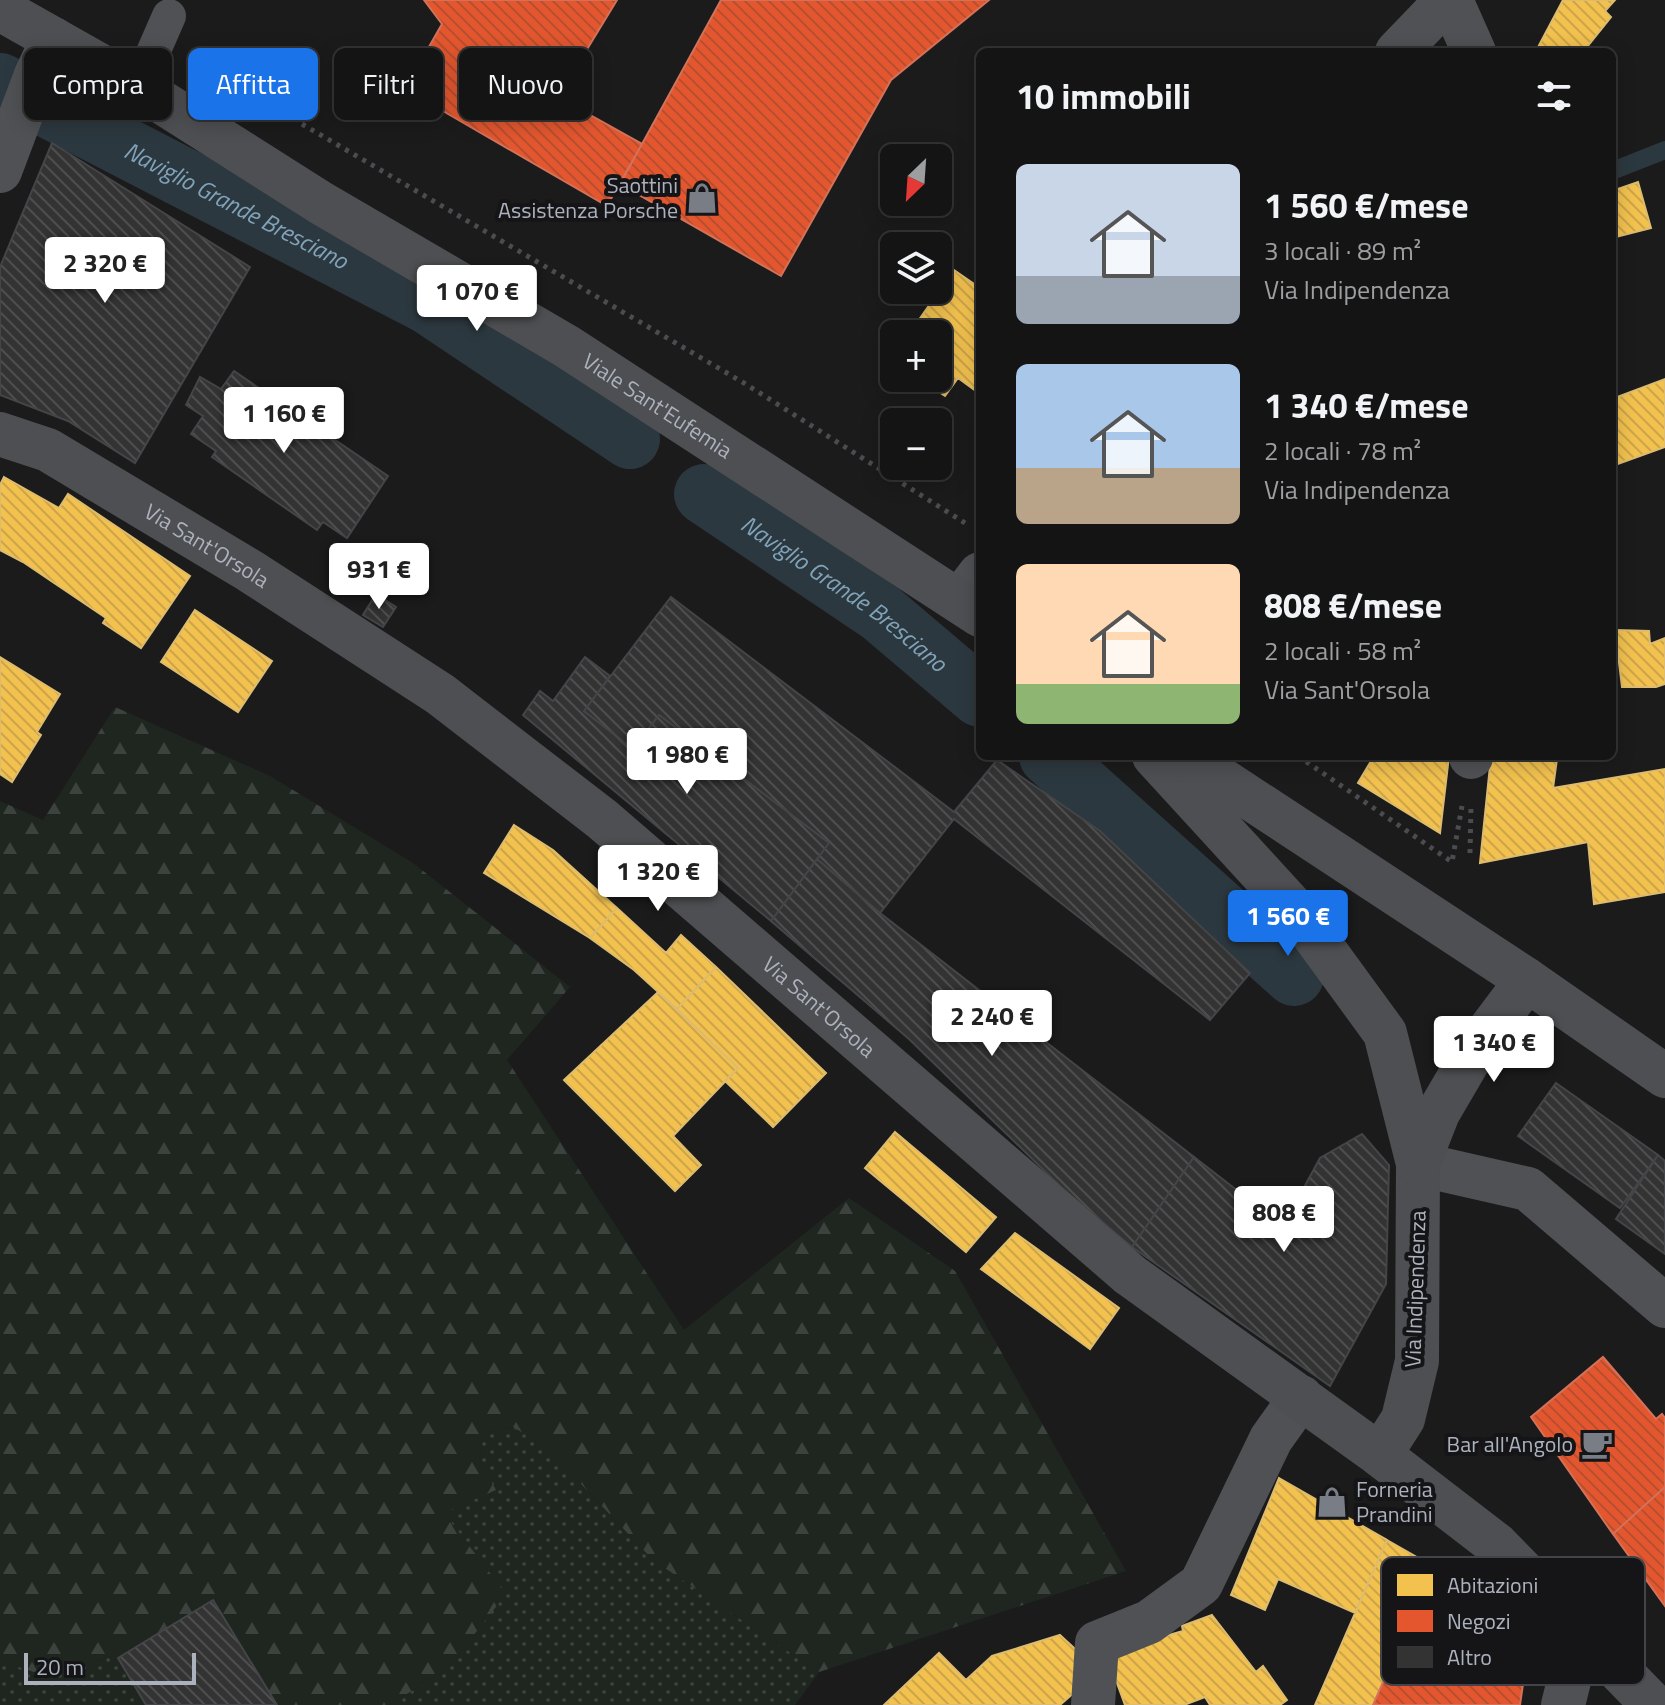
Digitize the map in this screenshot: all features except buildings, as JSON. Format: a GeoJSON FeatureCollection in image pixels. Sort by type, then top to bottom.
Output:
{"type":"FeatureCollection","features":[{"type":"Feature","properties":{"kind":"street"},"geometry":{"type":"LineString","coordinates":[[1401,48],[1449,0],[1472,48]]}},
{"type":"Feature","properties":{"kind":"street","name":"Viale Sant'Eufemia"},"geometry":{"type":"LineString","coordinates":[[0,9],[36,48]]}},
{"type":"Feature","properties":{"kind":"street"},"geometry":{"type":"LineString","coordinates":[[0,171],[24,108]]}},
{"type":"Feature","properties":{"kind":"street","name":"Viale Sant'Eufemia"},"geometry":{"type":"LineString","coordinates":[[172,109],[321,203],[566,346],[973,596]]}},
{"type":"Feature","properties":{"kind":"street","name":"Via Sant'Orsola"},"geometry":{"type":"LineString","coordinates":[[0,434],[48,450],[250,571],[440,694],[602,819],[1130,1275],[1301,1397]]}},
{"type":"Feature","properties":{"kind":"street","name":"Via Indipendenza"},"geometry":{"type":"LineString","coordinates":[[1158,760],[1296,911],[1385,1033],[1418,1164],[1417,1361],[1403,1419],[1380,1455]]}},
{"type":"Feature","properties":{"kind":"street"},"geometry":{"type":"LineString","coordinates":[[1192,760],[1527,980],[1665,1076]]}},
{"type":"Feature","properties":{"kind":"street","name":"Via Indipendenza"},"geometry":{"type":"LineString","coordinates":[[1418,1164],[1438,1113],[1476,1048],[1527,980]]}},
{"type":"Feature","properties":{"kind":"street"},"geometry":{"type":"LineString","coordinates":[[1418,1164],[1528,1189],[1665,1306]]}},
{"type":"Feature","properties":{"kind":"street"},"geometry":{"type":"LineString","coordinates":[[1093,1705],[1097,1643],[1149,1622],[1201,1584],[1271,1439],[1301,1397],[1509,1557]]}},
{"type":"Feature","properties":{"kind":"street"},"geometry":{"type":"LineString","coordinates":[[1563,1705],[1568,1685]]}},
{"type":"Feature","properties":{"kind":"street"},"geometry":{"type":"LineString","coordinates":[[1634,1685],[1653,1705]]}},
{"type":"Feature","properties":{"kind":"lane"},"geometry":{"type":"LineString","coordinates":[[155,48],[169,16]]}},
{"type":"Feature","properties":{"kind":"path"},"geometry":{"type":"LineString","coordinates":[[296,120],[744,383],[969,526]]}},
{"type":"Feature","properties":{"kind":"path"},"geometry":{"type":"LineString","coordinates":[[1304,760],[1452,862]]}},
{"type":"Feature","properties":{"kind":"green space"},"geometry":{"type":"Polygon","coordinates":[[[115,707],[270,776],[413,863],[570,987],[507,1060],[684,1330],[849,1198],[955,1271],[1126,1571],[819,1672],[653,1560],[545,1446],[513,1427],[483,1433],[479,1460],[496,1490],[444,1513],[506,1594],[447,1669],[389,1705],[248,1705],[202,1636],[39,1674],[0,1660],[0,801],[43,820],[115,707]]]}},
{"type":"Feature","properties":{"kind":"green space"},"geometry":{"type":"Polygon","coordinates":[[[513,1427],[545,1446],[653,1560],[819,1672],[795,1705],[389,1705],[447,1669],[444,1512],[479,1460],[483,1433],[513,1427]]]}},
{"type":"Feature","properties":{"kind":"green space"},"geometry":{"type":"Polygon","coordinates":[[[202,1636],[248,1705],[0,1705],[0,1660],[39,1674],[202,1636]]]}},
{"type":"Feature","properties":{"kind":"waterway","name":"Naviglio Grande Bresciano"},"geometry":{"type":"LineString","coordinates":[[0,83],[428,304],[630,439]]}},
{"type":"Feature","properties":{"kind":"waterway"},"geometry":{"type":"LineString","coordinates":[[1616,169],[1665,150]]}},
{"type":"Feature","properties":{"kind":"waterway","name":"Naviglio Grande Bresciano"},"geometry":{"type":"LineString","coordinates":[[704,494],[881,613],[976,694]]}},
{"type":"Feature","properties":{"kind":"waterway","name":"Naviglio Grande Bresciano"},"geometry":{"type":"LineString","coordinates":[[1053,760],[1294,976]]}},
{"type":"Feature","properties":{"kind":"place","name":"Saottini Assistenza Porsche"},"geometry":{"type":"Point","coordinates":[702,198]}},
{"type":"Feature","properties":{"kind":"place","name":"Bar all'Angolo"},"geometry":{"type":"Point","coordinates":[1597,1444]}},
{"type":"Feature","properties":{"kind":"place","name":"Forneria Prandini"},"geometry":{"type":"Point","coordinates":[1332,1502]}}]}
